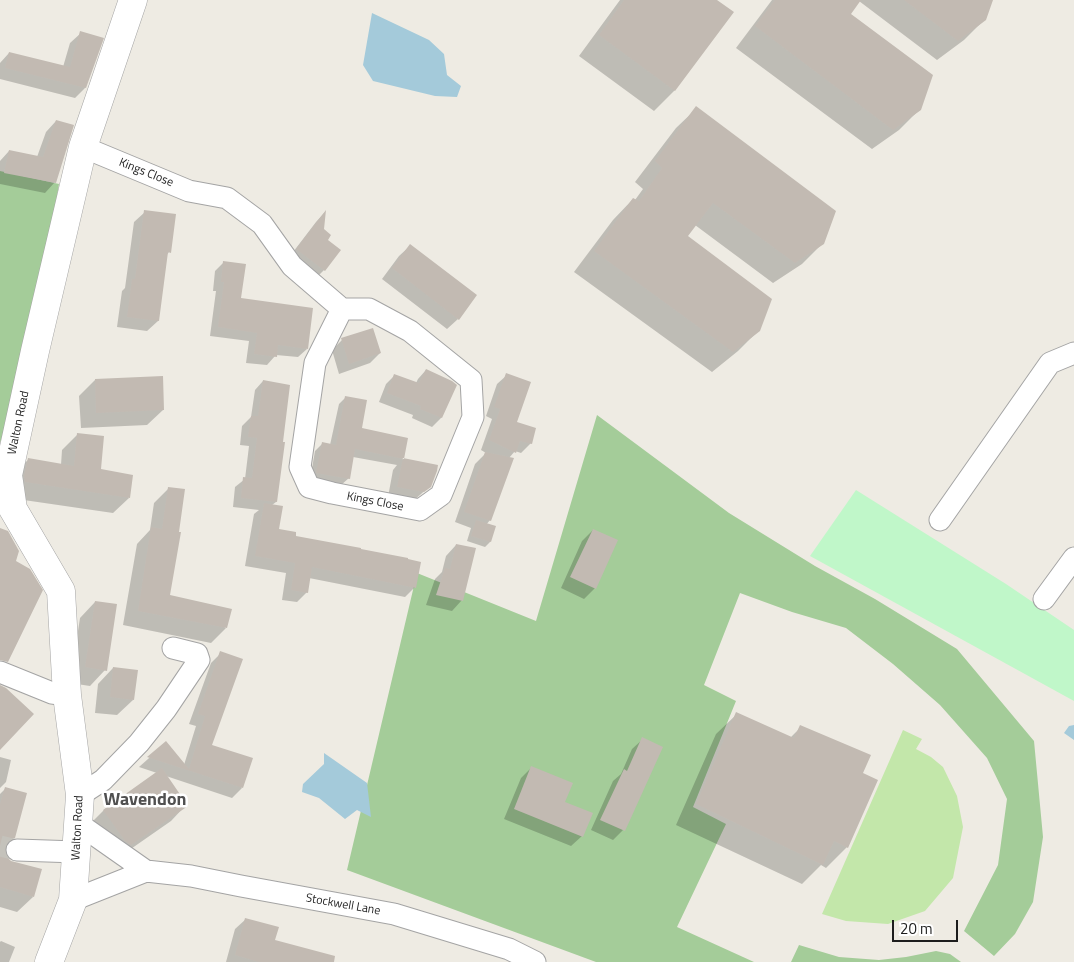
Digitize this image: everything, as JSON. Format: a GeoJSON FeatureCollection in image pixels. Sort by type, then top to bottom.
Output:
{"type":"FeatureCollection","features":[{"type":"Feature","properties":{"kind":"street","name":"Walton Road"},"geometry":{"type":"LineString","coordinates":[[49,962],[73,900],[80,795],[67,695],[61,591],[13,509],[8,475],[83,147],[133,0]]}},
{"type":"Feature","properties":{"kind":"street","name":"Kings Close"},"geometry":{"type":"LineString","coordinates":[[83,147],[189,191],[227,198],[262,224],[292,266],[342,309],[369,309],[410,331],[472,380],[473,416],[441,495],[420,510],[309,487],[300,467],[315,363],[342,309]]}},
{"type":"Feature","properties":{"kind":"street"},"geometry":{"type":"LineString","coordinates":[[940,520],[1050,363],[1074,353]]}},
{"type":"Feature","properties":{"kind":"street"},"geometry":{"type":"LineString","coordinates":[[1044,599],[1074,558]]}},
{"type":"Feature","properties":{"kind":"street"},"geometry":{"type":"LineString","coordinates":[[80,795],[102,780],[139,743],[166,709],[200,660],[197,654],[173,648]]}},
{"type":"Feature","properties":{"kind":"street"},"geometry":{"type":"LineString","coordinates":[[0,672],[52,692],[67,695]]}},
{"type":"Feature","properties":{"kind":"street","name":"Stockwell Lane"},"geometry":{"type":"LineString","coordinates":[[79,824],[146,871]]}},
{"type":"Feature","properties":{"kind":"street"},"geometry":{"type":"LineString","coordinates":[[17,850],[77,852]]}},
{"type":"Feature","properties":{"kind":"street","name":"Stockwell Lane"},"geometry":{"type":"LineString","coordinates":[[73,900],[146,871],[191,876],[394,914],[510,949],[535,962]]}},
{"type":"Feature","properties":{"kind":"green space"},"geometry":{"type":"Polygon","coordinates":[[[0,171],[59,184],[35,342],[0,443],[0,171]]]}},
{"type":"Feature","properties":{"kind":"green space"},"geometry":{"type":"Polygon","coordinates":[[[597,415],[729,513],[957,649],[1034,741],[1043,837],[1033,902],[1015,934],[994,956],[964,931],[998,865],[1007,799],[987,758],[940,705],[893,664],[846,628],[792,612],[740,593],[704,685],[736,701],[693,807],[726,824],[677,927],[754,962],[596,962],[347,870],[417,573],[536,621],[597,415]]]}},
{"type":"Feature","properties":{"kind":"green space"},"geometry":{"type":"Polygon","coordinates":[[[856,490],[1006,584],[1074,630],[1074,701],[810,556],[856,490]]]}},
{"type":"Feature","properties":{"kind":"green space"},"geometry":{"type":"Polygon","coordinates":[[[903,730],[922,739],[916,749],[931,757],[943,767],[957,796],[963,827],[953,878],[925,911],[888,924],[846,921],[822,914],[903,730]]]}},
{"type":"Feature","properties":{"kind":"green space"},"geometry":{"type":"Polygon","coordinates":[[[799,945],[839,957],[879,960],[936,951],[950,954],[961,962],[791,962],[799,945]]]}},
{"type":"Feature","properties":{"kind":"water"},"geometry":{"type":"Polygon","coordinates":[[[372,13],[429,40],[444,54],[447,75],[461,86],[457,97],[435,96],[373,81],[363,65],[372,13]]]}},
{"type":"Feature","properties":{"kind":"water"},"geometry":{"type":"Polygon","coordinates":[[[1074,725],[1074,740],[1064,733],[1069,726],[1074,725]]]}},
{"type":"Feature","properties":{"kind":"water"},"geometry":{"type":"Polygon","coordinates":[[[324,753],[367,783],[371,817],[357,810],[345,819],[319,798],[302,792],[303,784],[324,764],[324,753]]]}},
{"type":"Feature","properties":{"kind":"building"},"geometry":{"type":"Polygon","coordinates":[[[624,0],[717,0],[734,12],[675,91],[599,35],[624,0]]]}},
{"type":"Feature","properties":{"kind":"building"},"geometry":{"type":"Polygon","coordinates":[[[775,0],[861,0],[851,14],[933,75],[921,110],[893,130],[755,26],[775,0]]]}},
{"type":"Feature","properties":{"kind":"building"},"geometry":{"type":"Polygon","coordinates":[[[904,0],[993,0],[986,20],[958,41],[904,0]]]}},
{"type":"Feature","properties":{"kind":"building"},"geometry":{"type":"Polygon","coordinates":[[[80,31],[104,38],[86,88],[5,68],[9,52],[70,67],[80,31]]]}},
{"type":"Feature","properties":{"kind":"building"},"geometry":{"type":"Polygon","coordinates":[[[696,106],[836,211],[824,244],[795,263],[713,203],[688,236],[772,299],[760,331],[733,352],[594,251],[633,198],[639,201],[662,168],[655,161],[696,106]]]}},
{"type":"Feature","properties":{"kind":"building"},"geometry":{"type":"Polygon","coordinates":[[[56,120],[74,125],[56,183],[4,173],[9,150],[43,157],[56,120]]]}},
{"type":"Feature","properties":{"kind":"building"},"geometry":{"type":"Polygon","coordinates":[[[144,210],[176,214],[171,253],[168,252],[159,321],[127,317],[132,279],[135,279],[144,210]]]}},
{"type":"Feature","properties":{"kind":"building"},"geometry":{"type":"Polygon","coordinates":[[[326,210],[324,229],[331,235],[328,240],[341,250],[325,271],[296,249],[326,210]]]}},
{"type":"Feature","properties":{"kind":"building"},"geometry":{"type":"Polygon","coordinates":[[[410,244],[477,295],[459,320],[392,268],[410,244]]]}},
{"type":"Feature","properties":{"kind":"building"},"geometry":{"type":"Polygon","coordinates":[[[223,261],[246,264],[241,298],[313,308],[308,349],[278,345],[277,357],[254,354],[257,333],[218,327],[224,282],[221,282],[223,261]]]}},
{"type":"Feature","properties":{"kind":"building"},"geometry":{"type":"Polygon","coordinates":[[[373,328],[381,353],[349,364],[341,338],[373,328]]]}},
{"type":"Feature","properties":{"kind":"building"},"geometry":{"type":"Polygon","coordinates":[[[426,369],[457,385],[442,418],[420,409],[421,406],[387,393],[394,374],[419,383],[426,369]]]}},
{"type":"Feature","properties":{"kind":"building"},"geometry":{"type":"Polygon","coordinates":[[[506,373],[531,382],[517,422],[536,428],[532,444],[520,441],[516,453],[489,440],[500,409],[494,407],[506,373]]]}},
{"type":"Feature","properties":{"kind":"building"},"geometry":{"type":"Polygon","coordinates":[[[163,376],[164,410],[96,413],[95,379],[163,376]]]}},
{"type":"Feature","properties":{"kind":"building"},"geometry":{"type":"Polygon","coordinates":[[[263,380],[290,385],[277,502],[241,498],[243,477],[252,478],[257,438],[248,437],[251,416],[258,416],[263,380]]]}},
{"type":"Feature","properties":{"kind":"building"},"geometry":{"type":"Polygon","coordinates":[[[345,396],[367,400],[362,428],[408,438],[404,459],[355,449],[350,479],[316,473],[322,442],[336,445],[345,396]]]}},
{"type":"Feature","properties":{"kind":"building"},"geometry":{"type":"Polygon","coordinates":[[[77,433],[104,436],[101,469],[133,475],[130,498],[25,482],[24,476],[28,458],[74,466],[77,433]]]}},
{"type":"Feature","properties":{"kind":"building"},"geometry":{"type":"Polygon","coordinates":[[[485,452],[514,458],[491,521],[464,512],[485,452]]]}},
{"type":"Feature","properties":{"kind":"building"},"geometry":{"type":"Polygon","coordinates":[[[403,458],[438,465],[431,487],[424,492],[397,487],[403,458]]]}},
{"type":"Feature","properties":{"kind":"building"},"geometry":{"type":"Polygon","coordinates":[[[168,487],[185,489],[179,532],[181,532],[170,595],[232,609],[227,628],[138,611],[151,527],[162,529],[168,487]]]}},
{"type":"Feature","properties":{"kind":"building"},"geometry":{"type":"Polygon","coordinates":[[[264,503],[283,506],[279,529],[296,532],[296,536],[421,562],[416,588],[312,567],[308,593],[291,590],[295,563],[255,556],[264,503]]]}},
{"type":"Feature","properties":{"kind":"building"},"geometry":{"type":"Polygon","coordinates":[[[476,520],[496,526],[491,542],[471,536],[476,520]]]}},
{"type":"Feature","properties":{"kind":"building"},"geometry":{"type":"Polygon","coordinates":[[[0,528],[8,531],[19,551],[16,561],[30,569],[43,590],[8,662],[0,660],[0,528]]]}},
{"type":"Feature","properties":{"kind":"building"},"geometry":{"type":"Polygon","coordinates":[[[593,529],[618,540],[596,589],[570,577],[593,529]]]}},
{"type":"Feature","properties":{"kind":"building"},"geometry":{"type":"Polygon","coordinates":[[[456,544],[476,548],[463,601],[436,595],[445,568],[450,569],[456,544]]]}},
{"type":"Feature","properties":{"kind":"building"},"geometry":{"type":"Polygon","coordinates":[[[95,601],[117,604],[107,671],[85,667],[95,601]]]}},
{"type":"Feature","properties":{"kind":"building"},"geometry":{"type":"Polygon","coordinates":[[[220,651],[243,659],[212,745],[253,758],[243,788],[147,757],[166,741],[189,769],[205,716],[198,714],[220,651]]]}},
{"type":"Feature","properties":{"kind":"building"},"geometry":{"type":"Polygon","coordinates":[[[113,667],[138,670],[134,700],[110,697],[113,667]]]}},
{"type":"Feature","properties":{"kind":"building"},"geometry":{"type":"Polygon","coordinates":[[[0,685],[6,688],[34,714],[0,750],[0,685]]]}},
{"type":"Feature","properties":{"kind":"building"},"geometry":{"type":"Polygon","coordinates":[[[736,712],[794,738],[800,725],[871,755],[863,773],[878,780],[848,848],[834,841],[823,865],[696,804],[736,712]]]}},
{"type":"Feature","properties":{"kind":"building"},"geometry":{"type":"Polygon","coordinates":[[[642,737],[663,747],[625,831],[600,820],[624,769],[627,771],[642,737]]]}},
{"type":"Feature","properties":{"kind":"building"},"geometry":{"type":"Polygon","coordinates":[[[531,766],[573,783],[565,802],[593,813],[583,837],[514,809],[531,766]]]}},
{"type":"Feature","properties":{"kind":"building"},"geometry":{"type":"Polygon","coordinates":[[[162,768],[188,806],[131,845],[125,841],[103,810],[162,768]]]}},
{"type":"Feature","properties":{"kind":"building"},"geometry":{"type":"Polygon","coordinates":[[[5,787],[27,793],[15,838],[7,843],[5,850],[6,856],[11,861],[42,869],[34,897],[0,887],[0,804],[5,787]]]}},
{"type":"Feature","properties":{"kind":"building"},"geometry":{"type":"Polygon","coordinates":[[[245,918],[279,927],[275,940],[335,956],[334,962],[259,962],[235,955],[245,918]]]}},
{"type":"Feature","properties":{"kind":"tunnel"},"geometry":{"type":"LineString","coordinates":[[0,846],[17,850]]}},
{"type":"Feature","properties":{"kind":"district","name":"Wavendon"},"geometry":{"type":"Point","coordinates":[145,801]}}]}
